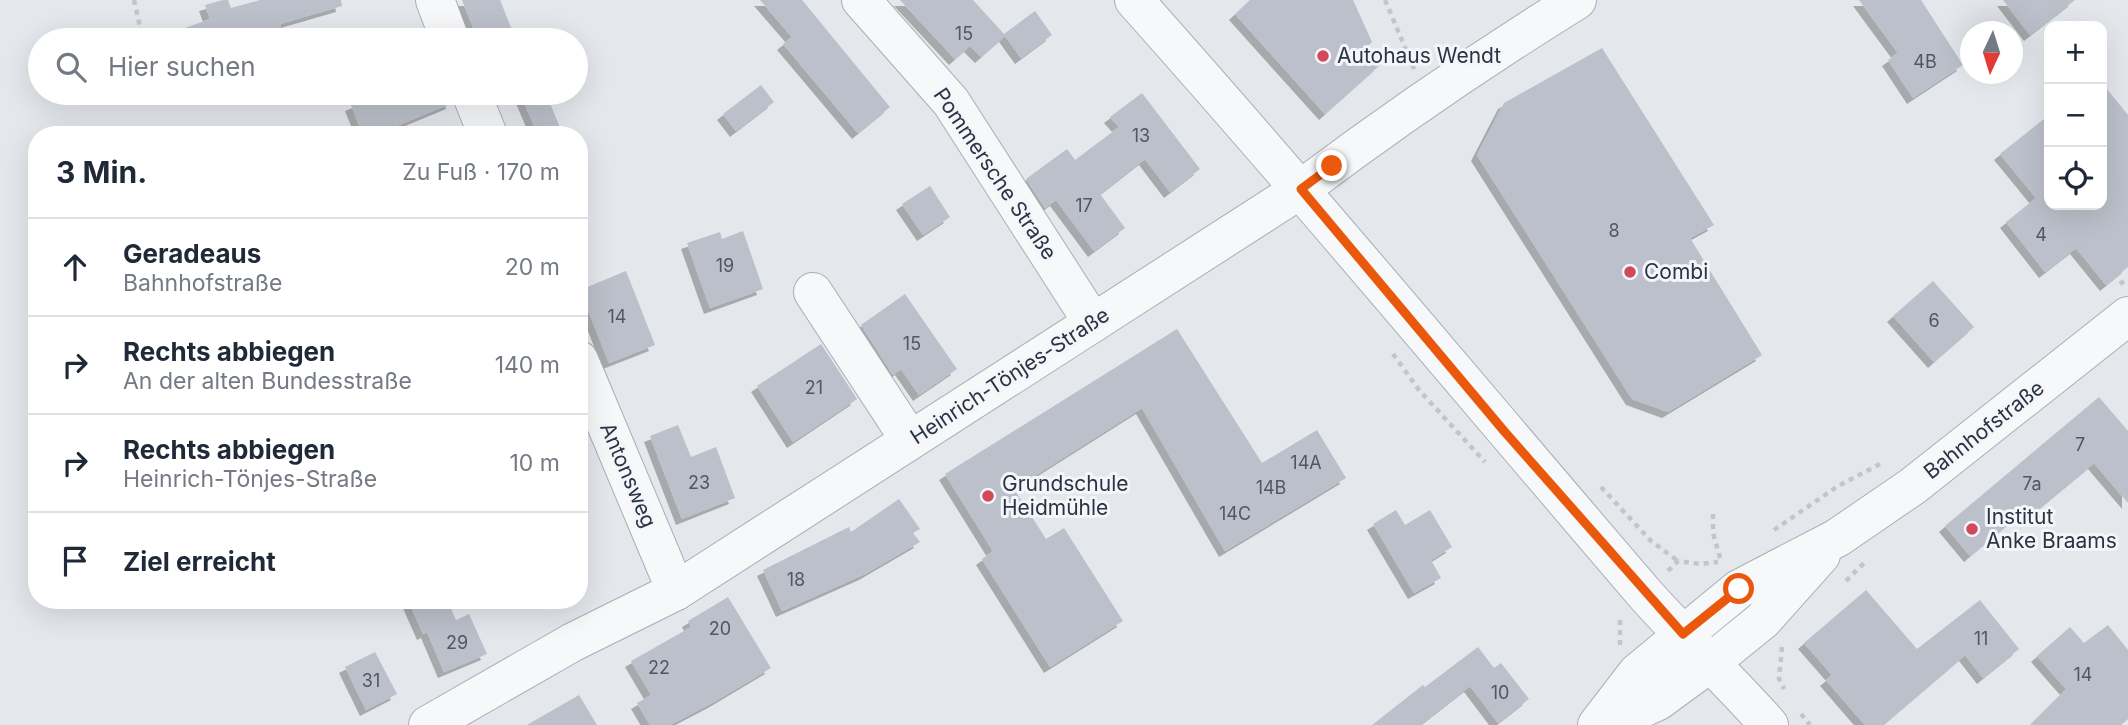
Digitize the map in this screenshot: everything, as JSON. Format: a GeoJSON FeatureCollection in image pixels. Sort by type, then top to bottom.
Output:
{"type":"FeatureCollection","features":[{"type":"Feature","properties":{"kind":"street"},"geometry":{"type":"LineString","coordinates":[[435,0],[446,28]]}},
{"type":"Feature","properties":{"kind":"street","name":"Pommersche Straße"},"geometry":{"type":"LineString","coordinates":[[861,0],[951,102],[1093,323]]}},
{"type":"Feature","properties":{"kind":"street"},"geometry":{"type":"LineString","coordinates":[[1134,0],[1301,189],[1513,441],[1683,634],[1769,725]]}},
{"type":"Feature","properties":{"kind":"street","name":"Heinrich-Tönjes-Straße"},"geometry":{"type":"LineString","coordinates":[[428,725],[573,642],[676,591],[1301,189],[1397,118],[1577,0]]}},
{"type":"Feature","properties":{"kind":"street"},"geometry":{"type":"LineString","coordinates":[[476,105],[484,126]]}},
{"type":"Feature","properties":{"kind":"street"},"geometry":{"type":"LineString","coordinates":[[814,292],[911,440]]}},
{"type":"Feature","properties":{"kind":"street","name":"Bahnhofstraße"},"geometry":{"type":"LineString","coordinates":[[1597,725],[1637,673],[1739,589],[1837,538],[1913,486],[2128,316]]}},
{"type":"Feature","properties":{"kind":"street","name":"Antonsweg"},"geometry":{"type":"LineString","coordinates":[[588,381],[676,591]]}},
{"type":"Feature","properties":{"kind":"street","name":"Bahnhofstraße"},"geometry":{"type":"LineString","coordinates":[[1606,725],[1658,701],[1710,663],[1763,620],[1837,538]]}},
{"type":"Feature","properties":{"kind":"path"},"geometry":{"type":"LineString","coordinates":[[134,0],[140,28]]}},
{"type":"Feature","properties":{"kind":"path"},"geometry":{"type":"LineString","coordinates":[[1385,0],[1413,67],[1431,96]]}},
{"type":"Feature","properties":{"kind":"path"},"geometry":{"type":"LineString","coordinates":[[1713,514],[1713,533],[1721,562]]}},
{"type":"Feature","properties":{"kind":"building"},"geometry":{"type":"Polygon","coordinates":[[[223,0],[228,0],[231,8],[260,0],[341,0],[342,6],[280,24],[281,28],[185,28],[210,19],[205,5],[223,0]]]}},
{"type":"Feature","properties":{"kind":"building"},"geometry":{"type":"Polygon","coordinates":[[[462,0],[500,0],[511,28],[473,28],[462,0]]]}},
{"type":"Feature","properties":{"kind":"building"},"geometry":{"type":"Polygon","coordinates":[[[760,0],[802,0],[890,107],[858,133],[783,44],[792,37],[760,0]]]}},
{"type":"Feature","properties":{"kind":"building"},"geometry":{"type":"Polygon","coordinates":[[[900,0],[973,0],[1004,34],[1035,11],[1052,35],[1021,58],[1005,36],[981,57],[970,46],[955,59],[900,0]]]}},
{"type":"Feature","properties":{"kind":"building","name":"Autohaus Wendt"},"geometry":{"type":"Polygon","coordinates":[[[1250,0],[1353,0],[1372,42],[1366,48],[1380,65],[1325,114],[1235,14],[1250,0]]]}},
{"type":"Feature","properties":{"kind":"building"},"geometry":{"type":"Polygon","coordinates":[[[1859,0],[1921,0],[1960,60],[1960,67],[1913,98],[1888,60],[1898,53],[1859,0]]]}},
{"type":"Feature","properties":{"kind":"building"},"geometry":{"type":"Polygon","coordinates":[[[2003,0],[2075,0],[2048,21],[2044,21],[2044,24],[2030,35],[2023,26],[2023,21],[2019,21],[2003,0]]]}},
{"type":"Feature","properties":{"kind":"building"},"geometry":{"type":"Polygon","coordinates":[[[1602,48],[1714,225],[1690,238],[1762,355],[1668,412],[1632,399],[1477,155],[1504,103],[1602,48]]]}},
{"type":"Feature","properties":{"kind":"building"},"geometry":{"type":"Polygon","coordinates":[[[761,85],[774,102],[736,131],[723,114],[761,85]]]}},
{"type":"Feature","properties":{"kind":"building"},"geometry":{"type":"Polygon","coordinates":[[[2107,89],[2128,115],[2128,267],[2106,285],[2076,248],[2045,272],[2006,222],[2036,198],[2000,154],[2044,119],[2044,210],[2107,210],[2107,89]]]}},
{"type":"Feature","properties":{"kind":"building"},"geometry":{"type":"Polygon","coordinates":[[[1142,93],[1200,169],[1170,192],[1145,159],[1100,194],[1125,228],[1094,251],[1056,200],[1045,208],[1026,179],[1067,149],[1075,160],[1119,127],[1110,117],[1142,93]]]}},
{"type":"Feature","properties":{"kind":"building"},"geometry":{"type":"Polygon","coordinates":[[[351,105],[447,105],[397,126],[359,126],[351,105]]]}},
{"type":"Feature","properties":{"kind":"building"},"geometry":{"type":"Polygon","coordinates":[[[525,105],[551,105],[559,126],[534,126],[525,105]]]}},
{"type":"Feature","properties":{"kind":"building"},"geometry":{"type":"Polygon","coordinates":[[[930,186],[950,217],[923,235],[902,204],[930,186]]]}},
{"type":"Feature","properties":{"kind":"building"},"geometry":{"type":"Polygon","coordinates":[[[743,231],[763,289],[710,308],[687,243],[720,232],[722,239],[743,231]]]}},
{"type":"Feature","properties":{"kind":"building"},"geometry":{"type":"Polygon","coordinates":[[[626,271],[655,345],[609,363],[588,310],[588,287],[626,271]]]}},
{"type":"Feature","properties":{"kind":"building"},"geometry":{"type":"Polygon","coordinates":[[[1933,281],[1974,327],[1934,362],[1893,316],[1933,281]]]}},
{"type":"Feature","properties":{"kind":"building"},"geometry":{"type":"Polygon","coordinates":[[[905,294],[957,369],[919,395],[901,369],[893,375],[861,325],[905,294]]]}},
{"type":"Feature","properties":{"kind":"building","name":"Grundschule Heidmühle"},"geometry":{"type":"Polygon","coordinates":[[[1177,329],[1262,463],[1317,430],[1346,478],[1225,551],[1142,408],[1014,489],[1046,539],[1064,528],[1123,621],[1050,667],[982,559],[993,551],[945,474],[1177,329]]]}},
{"type":"Feature","properties":{"kind":"building"},"geometry":{"type":"Polygon","coordinates":[[[821,344],[857,399],[793,442],[757,386],[821,344]]]}},
{"type":"Feature","properties":{"kind":"building"},"geometry":{"type":"Polygon","coordinates":[[[2099,397],[2128,431],[2128,503],[2094,463],[2030,516],[2025,510],[1970,556],[1945,526],[2099,397]]]}},
{"type":"Feature","properties":{"kind":"building"},"geometry":{"type":"Polygon","coordinates":[[[678,425],[691,457],[716,447],[735,498],[682,519],[650,436],[678,425]]]}},
{"type":"Feature","properties":{"kind":"building"},"geometry":{"type":"Polygon","coordinates":[[[899,499],[920,529],[913,533],[920,542],[865,574],[782,611],[763,570],[849,527],[851,532],[899,499]]]}},
{"type":"Feature","properties":{"kind":"building"},"geometry":{"type":"Polygon","coordinates":[[[1396,510],[1405,525],[1430,510],[1452,547],[1431,560],[1441,578],[1414,593],[1373,524],[1396,510]]]}},
{"type":"Feature","properties":{"kind":"building"},"geometry":{"type":"Polygon","coordinates":[[[1866,590],[1917,649],[1980,600],[2019,649],[1983,678],[1965,655],[1883,725],[1865,725],[1826,680],[1832,675],[1804,643],[1866,590]]]}},
{"type":"Feature","properties":{"kind":"building"},"geometry":{"type":"Polygon","coordinates":[[[728,597],[771,668],[670,725],[650,725],[637,703],[651,695],[631,661],[691,627],[688,621],[728,597]]]}},
{"type":"Feature","properties":{"kind":"building"},"geometry":{"type":"Polygon","coordinates":[[[412,609],[451,609],[456,620],[469,614],[487,654],[444,672],[427,632],[423,634],[412,609]]]}},
{"type":"Feature","properties":{"kind":"building"},"geometry":{"type":"Polygon","coordinates":[[[2108,625],[2128,650],[2128,719],[2121,725],[2030,725],[2066,689],[2037,656],[2070,627],[2084,643],[2108,625]]]}},
{"type":"Feature","properties":{"kind":"building"},"geometry":{"type":"Polygon","coordinates":[[[1478,647],[1494,668],[1501,663],[1529,699],[1498,723],[1470,686],[1420,725],[1372,725],[1423,685],[1425,687],[1478,647]]]}},
{"type":"Feature","properties":{"kind":"building"},"geometry":{"type":"Polygon","coordinates":[[[375,652],[397,694],[366,710],[345,667],[375,652]]]}},
{"type":"Feature","properties":{"kind":"building"},"geometry":{"type":"Polygon","coordinates":[[[579,695],[597,725],[527,725],[579,695]]]}},
{"type":"Feature","properties":{"kind":"place","name":"Autohaus Wendt"},"geometry":{"type":"Point","coordinates":[1323,56]}},
{"type":"Feature","properties":{"kind":"place","name":"Combi"},"geometry":{"type":"Point","coordinates":[1630,272]}},
{"type":"Feature","properties":{"kind":"place","name":"Grundschule Heidmühle"},"geometry":{"type":"Point","coordinates":[988,496]}},
{"type":"Feature","properties":{"kind":"place","name":"Institut Anke Braams"},"geometry":{"type":"Point","coordinates":[1972,529]}},
{"type":"Feature","properties":{"kind":"route"},"geometry":{"type":"LineString","coordinates":[[1332,166],[1301,189],[1504,431],[1683,634],[1739,589]]}}]}
